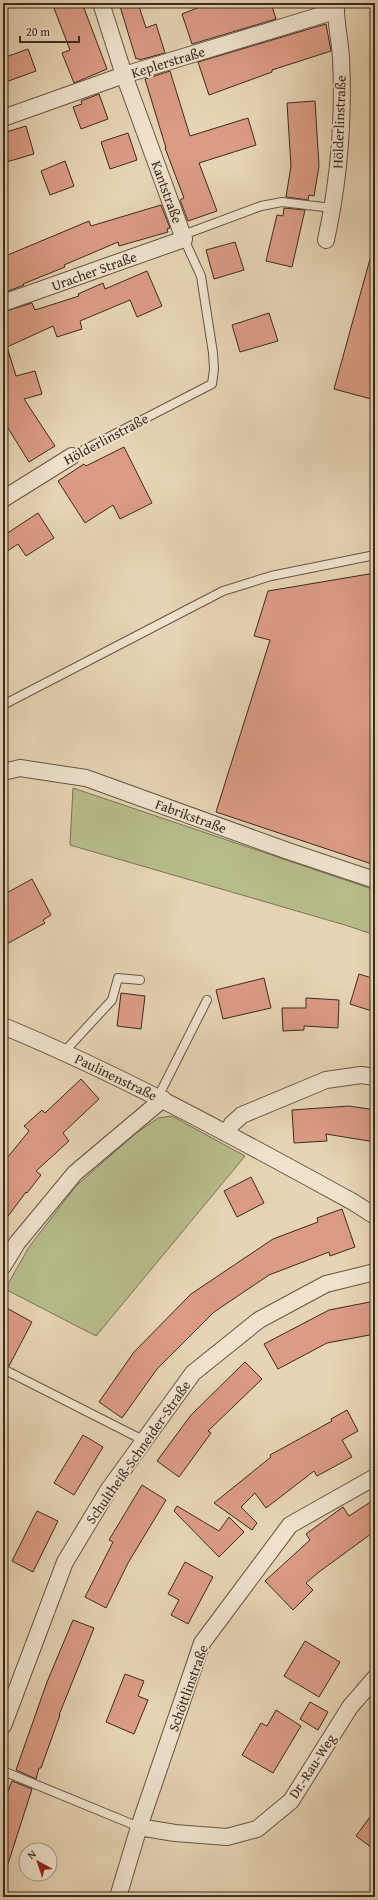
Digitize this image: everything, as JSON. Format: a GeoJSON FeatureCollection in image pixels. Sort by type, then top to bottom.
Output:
{"type":"FeatureCollection","features":[{"type":"Feature","properties":{"kind":"street","name":"Kantstraße"},"geometry":{"type":"LineString","coordinates":[[101,3],[124,75],[184,237]]}},
{"type":"Feature","properties":{"kind":"street","name":"Keplerstraße"},"geometry":{"type":"LineString","coordinates":[[3,118],[124,75],[336,7]]}},
{"type":"Feature","properties":{"kind":"street","name":"Hölderlinstraße"},"geometry":{"type":"LineString","coordinates":[[326,240],[339,164],[341,121],[341,58],[336,7]]}},
{"type":"Feature","properties":{"kind":"street","name":"Uracher Straße"},"geometry":{"type":"LineString","coordinates":[[3,303],[184,237]]}},
{"type":"Feature","properties":{"kind":"street","name":"Hölderlinstraße"},"geometry":{"type":"LineString","coordinates":[[3,499],[72,456]]}},
{"type":"Feature","properties":{"kind":"street","name":"Fabrikstraße"},"geometry":{"type":"LineString","coordinates":[[3,772],[20,768],[86,778],[288,851],[375,880]]}},
{"type":"Feature","properties":{"kind":"street","name":"Paulinenstraße"},"geometry":{"type":"LineString","coordinates":[[3,1026],[64,1052],[161,1098],[227,1133],[375,1216]]}},
{"type":"Feature","properties":{"kind":"street"},"geometry":{"type":"LineString","coordinates":[[227,1133],[232,1124],[242,1115],[326,1080],[361,1075],[375,1077]]}},
{"type":"Feature","properties":{"kind":"street"},"geometry":{"type":"LineString","coordinates":[[3,1266],[17,1243],[75,1173],[161,1098]]}},
{"type":"Feature","properties":{"kind":"street","name":"Schultheiß-Schneider-Straße"},"geometry":{"type":"LineString","coordinates":[[3,1726],[65,1562],[109,1489],[192,1373],[259,1320],[326,1284],[375,1272]]}},
{"type":"Feature","properties":{"kind":"street","name":"Schöttlinstraße"},"geometry":{"type":"LineString","coordinates":[[118,1897],[139,1827],[202,1643],[290,1525],[375,1477]]}},
{"type":"Feature","properties":{"kind":"street","name":"Dr.-Rau-Weg"},"geometry":{"type":"LineString","coordinates":[[139,1827],[175,1833],[228,1836],[257,1829],[291,1801],[350,1707],[375,1678]]}},
{"type":"Feature","properties":{"kind":"lane"},"geometry":{"type":"LineString","coordinates":[[184,237],[261,206],[282,202],[332,208]]}},
{"type":"Feature","properties":{"kind":"lane","name":"Kantstraße"},"geometry":{"type":"LineString","coordinates":[[184,237],[201,276],[213,353],[214,369],[212,384]]}},
{"type":"Feature","properties":{"kind":"lane","name":"Hölderlinstraße"},"geometry":{"type":"LineString","coordinates":[[72,456],[212,384]]}},
{"type":"Feature","properties":{"kind":"lane"},"geometry":{"type":"LineString","coordinates":[[3,705],[223,591],[271,576],[375,555]]}},
{"type":"Feature","properties":{"kind":"lane"},"geometry":{"type":"LineString","coordinates":[[64,1052],[112,1000],[118,978],[140,980]]}},
{"type":"Feature","properties":{"kind":"lane"},"geometry":{"type":"LineString","coordinates":[[161,1098],[207,1000]]}},
{"type":"Feature","properties":{"kind":"lane"},"geometry":{"type":"LineString","coordinates":[[3,1369],[143,1440]]}},
{"type":"Feature","properties":{"kind":"lane"},"geometry":{"type":"LineString","coordinates":[[3,1771],[139,1827]]}},
{"type":"Feature","properties":{"kind":"green space"},"geometry":{"type":"Polygon","coordinates":[[[73,788],[375,890],[375,935],[70,845],[73,788]]]}},
{"type":"Feature","properties":{"kind":"green space"},"geometry":{"type":"Polygon","coordinates":[[[172,1116],[245,1156],[96,1336],[5,1289],[29,1247],[76,1186],[135,1134],[158,1118],[172,1116]]]}},
{"type":"Feature","properties":{"kind":"building"},"geometry":{"type":"Polygon","coordinates":[[[52,3],[82,3],[107,69],[74,83],[62,53],[70,50],[52,3]]]}},
{"type":"Feature","properties":{"kind":"building"},"geometry":{"type":"Polygon","coordinates":[[[119,3],[138,3],[146,28],[156,24],[165,53],[139,60],[138,58],[136,59],[119,3]]]}},
{"type":"Feature","properties":{"kind":"building"},"geometry":{"type":"Polygon","coordinates":[[[210,3],[271,3],[276,19],[192,44],[182,14],[210,3]]]}},
{"type":"Feature","properties":{"kind":"building"},"geometry":{"type":"Polygon","coordinates":[[[326,24],[331,51],[272,70],[272,72],[209,95],[198,62],[326,24]]]}},
{"type":"Feature","properties":{"kind":"building"},"geometry":{"type":"Polygon","coordinates":[[[28,49],[36,71],[3,83],[3,58],[28,49]]]}},
{"type":"Feature","properties":{"kind":"building"},"geometry":{"type":"Polygon","coordinates":[[[170,71],[190,136],[248,118],[256,145],[199,163],[217,211],[188,221],[180,200],[184,198],[165,148],[145,79],[170,71]]]}},
{"type":"Feature","properties":{"kind":"building"},"geometry":{"type":"Polygon","coordinates":[[[99,94],[108,119],[81,129],[73,107],[82,104],[81,101],[99,94]]]}},
{"type":"Feature","properties":{"kind":"building"},"geometry":{"type":"Polygon","coordinates":[[[315,101],[319,166],[314,196],[309,195],[308,200],[286,197],[291,166],[287,103],[315,101]]]}},
{"type":"Feature","properties":{"kind":"building"},"geometry":{"type":"Polygon","coordinates":[[[26,126],[34,154],[3,163],[3,133],[26,126]]]}},
{"type":"Feature","properties":{"kind":"building"},"geometry":{"type":"Polygon","coordinates":[[[128,133],[137,160],[110,169],[101,142],[128,133]]]}},
{"type":"Feature","properties":{"kind":"building"},"geometry":{"type":"Polygon","coordinates":[[[65,161],[74,186],[50,195],[41,171],[65,161]]]}},
{"type":"Feature","properties":{"kind":"building"},"geometry":{"type":"Polygon","coordinates":[[[161,205],[170,228],[167,229],[168,232],[119,246],[118,242],[64,265],[65,267],[3,293],[3,257],[89,221],[91,226],[161,205]]]}},
{"type":"Feature","properties":{"kind":"building"},"geometry":{"type":"Polygon","coordinates":[[[284,208],[305,210],[292,267],[266,261],[277,215],[283,216],[284,208]]]}},
{"type":"Feature","properties":{"kind":"building"},"geometry":{"type":"Polygon","coordinates":[[[235,242],[244,270],[214,279],[206,250],[235,242]]]}},
{"type":"Feature","properties":{"kind":"building"},"geometry":{"type":"Polygon","coordinates":[[[370,259],[375,260],[375,400],[334,389],[370,259]]]}},
{"type":"Feature","properties":{"kind":"building"},"geometry":{"type":"Polygon","coordinates":[[[147,271],[162,306],[137,317],[130,300],[80,321],[82,329],[57,337],[53,326],[7,347],[16,376],[35,371],[42,394],[24,399],[55,446],[29,462],[3,420],[3,312],[32,303],[35,310],[79,296],[78,294],[103,283],[105,289],[147,271]]]}},
{"type":"Feature","properties":{"kind":"building"},"geometry":{"type":"Polygon","coordinates":[[[269,313],[278,341],[240,352],[232,325],[269,313]]]}},
{"type":"Feature","properties":{"kind":"building"},"geometry":{"type":"Polygon","coordinates":[[[124,447],[152,503],[120,519],[113,505],[85,523],[58,481],[84,464],[86,466],[124,447]]]}},
{"type":"Feature","properties":{"kind":"building"},"geometry":{"type":"Polygon","coordinates":[[[38,513],[54,538],[26,556],[18,544],[3,554],[3,536],[38,513]]]}},
{"type":"Feature","properties":{"kind":"building"},"geometry":{"type":"Polygon","coordinates":[[[375,573],[375,865],[216,812],[270,640],[254,636],[268,591],[375,573]]]}},
{"type":"Feature","properties":{"kind":"building"},"geometry":{"type":"Polygon","coordinates":[[[32,879],[51,915],[43,920],[45,923],[3,946],[3,895],[32,879]]]}},
{"type":"Feature","properties":{"kind":"building"},"geometry":{"type":"Polygon","coordinates":[[[359,974],[375,979],[375,1012],[350,1004],[359,974]]]}},
{"type":"Feature","properties":{"kind":"building"},"geometry":{"type":"Polygon","coordinates":[[[264,978],[271,1008],[223,1019],[216,990],[264,978]]]}},
{"type":"Feature","properties":{"kind":"building"},"geometry":{"type":"Polygon","coordinates":[[[121,993],[145,996],[141,1029],[117,1026],[121,993]]]}},
{"type":"Feature","properties":{"kind":"building"},"geometry":{"type":"Polygon","coordinates":[[[306,998],[339,1000],[338,1028],[304,1026],[304,1030],[283,1031],[282,1008],[306,1008],[306,998]]]}},
{"type":"Feature","properties":{"kind":"building"},"geometry":{"type":"Polygon","coordinates":[[[81,1079],[99,1099],[63,1133],[69,1141],[36,1171],[41,1175],[27,1193],[26,1192],[3,1223],[3,1163],[29,1131],[24,1126],[42,1110],[45,1113],[81,1079]]]}},
{"type":"Feature","properties":{"kind":"building"},"geometry":{"type":"Polygon","coordinates":[[[349,1106],[375,1110],[375,1142],[326,1134],[327,1141],[294,1143],[292,1110],[349,1106]]]}},
{"type":"Feature","properties":{"kind":"building"},"geometry":{"type":"Polygon","coordinates":[[[251,1177],[264,1203],[237,1217],[224,1191],[251,1177]]]}},
{"type":"Feature","properties":{"kind":"building"},"geometry":{"type":"Polygon","coordinates":[[[342,1209],[355,1247],[330,1256],[329,1252],[269,1275],[214,1312],[157,1369],[122,1418],[99,1402],[134,1352],[191,1294],[273,1239],[318,1222],[317,1218],[342,1209]]]}},
{"type":"Feature","properties":{"kind":"building"},"geometry":{"type":"Polygon","coordinates":[[[375,1301],[375,1334],[327,1343],[278,1369],[264,1344],[329,1310],[375,1301]]]}},
{"type":"Feature","properties":{"kind":"building"},"geometry":{"type":"Polygon","coordinates":[[[3,1306],[32,1322],[9,1366],[3,1364],[3,1306]]]}},
{"type":"Feature","properties":{"kind":"building"},"geometry":{"type":"Polygon","coordinates":[[[245,1362],[262,1379],[208,1431],[211,1433],[179,1477],[157,1461],[191,1415],[245,1362]]]}},
{"type":"Feature","properties":{"kind":"building"},"geometry":{"type":"Polygon","coordinates":[[[347,1410],[358,1431],[342,1440],[352,1457],[317,1476],[314,1471],[266,1508],[255,1493],[241,1507],[257,1523],[252,1530],[214,1503],[271,1457],[270,1455],[332,1421],[331,1419],[347,1410]]]}},
{"type":"Feature","properties":{"kind":"building"},"geometry":{"type":"Polygon","coordinates":[[[83,1435],[103,1447],[74,1495],[54,1483],[83,1435]]]}},
{"type":"Feature","properties":{"kind":"building"},"geometry":{"type":"Polygon","coordinates":[[[142,1485],[166,1500],[128,1563],[106,1608],[85,1597],[113,1542],[109,1540],[142,1485]]]}},
{"type":"Feature","properties":{"kind":"building"},"geometry":{"type":"Polygon","coordinates":[[[375,1499],[375,1531],[306,1583],[313,1590],[293,1610],[265,1581],[310,1540],[306,1534],[343,1507],[349,1516],[375,1499]]]}},
{"type":"Feature","properties":{"kind":"building"},"geometry":{"type":"Polygon","coordinates":[[[177,1506],[219,1531],[229,1517],[244,1532],[219,1557],[174,1511],[177,1506]]]}},
{"type":"Feature","properties":{"kind":"building"},"geometry":{"type":"Polygon","coordinates":[[[37,1511],[58,1521],[33,1572],[12,1561],[37,1511]]]}},
{"type":"Feature","properties":{"kind":"building"},"geometry":{"type":"Polygon","coordinates":[[[185,1562],[213,1577],[188,1624],[171,1615],[179,1600],[168,1594],[185,1562]]]}},
{"type":"Feature","properties":{"kind":"building"},"geometry":{"type":"Polygon","coordinates":[[[73,1620],[94,1628],[59,1715],[36,1779],[16,1770],[47,1682],[73,1620]]]}},
{"type":"Feature","properties":{"kind":"building"},"geometry":{"type":"Polygon","coordinates":[[[305,1641],[340,1662],[319,1697],[284,1676],[305,1641]]]}},
{"type":"Feature","properties":{"kind":"building"},"geometry":{"type":"Polygon","coordinates":[[[125,1674],[144,1681],[138,1696],[148,1700],[134,1734],[106,1722],[125,1674]]]}},
{"type":"Feature","properties":{"kind":"building"},"geometry":{"type":"Polygon","coordinates":[[[310,1702],[328,1712],[318,1730],[300,1719],[310,1702]]]}},
{"type":"Feature","properties":{"kind":"building"},"geometry":{"type":"Polygon","coordinates":[[[276,1710],[301,1726],[273,1773],[242,1755],[261,1723],[267,1726],[276,1710]]]}},
{"type":"Feature","properties":{"kind":"building"},"geometry":{"type":"Polygon","coordinates":[[[12,1781],[32,1789],[6,1870],[3,1870],[3,1804],[12,1781]]]}},
{"type":"Feature","properties":{"kind":"building"},"geometry":{"type":"Polygon","coordinates":[[[375,1810],[375,1850],[356,1836],[375,1810]]]}}]}
